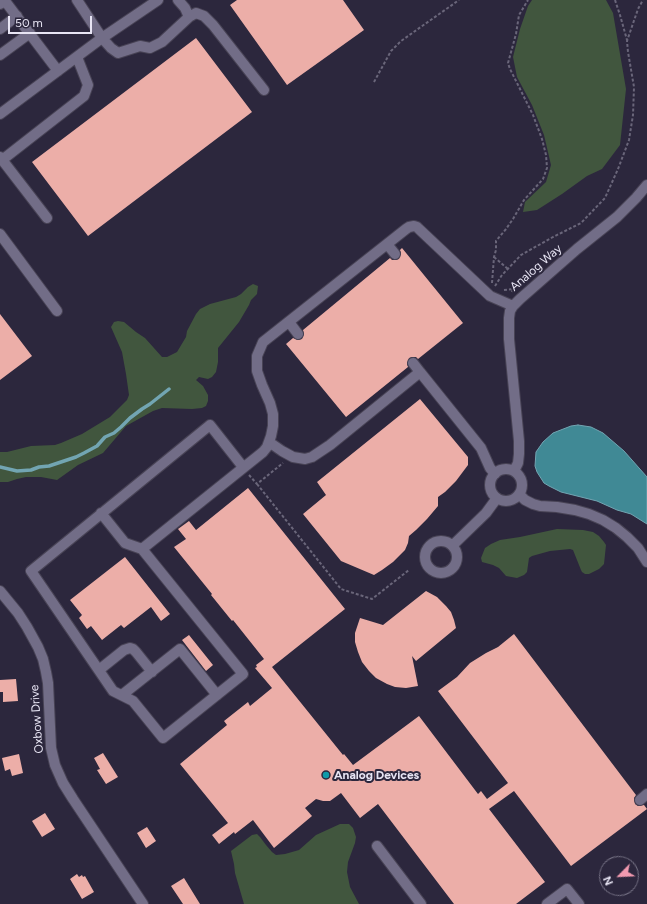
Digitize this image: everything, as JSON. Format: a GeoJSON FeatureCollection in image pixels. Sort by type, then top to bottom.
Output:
{"type":"FeatureCollection","features":[{"type":"Feature","properties":{"kind":"street"},"geometry":{"type":"LineString","coordinates":[[77,0],[102,38],[118,53],[140,46],[150,48],[162,42],[189,17],[196,13],[204,16],[213,25],[264,90]]}},
{"type":"Feature","properties":{"kind":"street"},"geometry":{"type":"LineString","coordinates":[[0,114],[102,38],[158,0]]}},
{"type":"Feature","properties":{"kind":"street"},"geometry":{"type":"LineString","coordinates":[[178,0],[185,8],[189,17]]}},
{"type":"Feature","properties":{"kind":"street"},"geometry":{"type":"LineString","coordinates":[[0,4],[5,1],[58,71]]}},
{"type":"Feature","properties":{"kind":"street"},"geometry":{"type":"LineString","coordinates":[[0,29],[17,16]]}},
{"type":"Feature","properties":{"kind":"street"},"geometry":{"type":"LineString","coordinates":[[0,55],[30,33]]}},
{"type":"Feature","properties":{"kind":"street"},"geometry":{"type":"LineString","coordinates":[[47,218],[1,159],[84,96],[88,85],[77,57]]}},
{"type":"Feature","properties":{"kind":"street","name":"Analog Way"},"geometry":{"type":"LineString","coordinates":[[514,471],[518,463],[519,441],[509,339],[510,311],[520,299],[617,217],[647,185]]}},
{"type":"Feature","properties":{"kind":"street"},"geometry":{"type":"LineString","coordinates":[[142,549],[263,452],[267,447],[273,426],[273,414],[257,371],[257,356],[263,342],[409,227],[417,227],[490,296],[513,306]]}},
{"type":"Feature","properties":{"kind":"street"},"geometry":{"type":"LineString","coordinates":[[0,234],[57,311]]}},
{"type":"Feature","properties":{"kind":"street"},"geometry":{"type":"LineString","coordinates":[[387,244],[395,254]]}},
{"type":"Feature","properties":{"kind":"street"},"geometry":{"type":"LineString","coordinates":[[288,322],[298,334]]}},
{"type":"Feature","properties":{"kind":"street"},"geometry":{"type":"LineString","coordinates":[[413,363],[481,448],[490,468],[495,474]]}},
{"type":"Feature","properties":{"kind":"street"},"geometry":{"type":"LineString","coordinates":[[269,442],[288,455],[305,459],[312,457],[420,372]]}},
{"type":"Feature","properties":{"kind":"street"},"geometry":{"type":"LineString","coordinates":[[101,514],[125,543],[142,549],[243,674],[164,738],[133,701],[113,691],[31,570],[210,426],[243,467]]}},
{"type":"Feature","properties":{"kind":"street"},"geometry":{"type":"LineString","coordinates":[[505,470],[514,471],[521,482],[519,494],[514,499],[507,501],[497,498],[492,493],[491,485],[491,481],[495,474],[505,470]]}},
{"type":"Feature","properties":{"kind":"street"},"geometry":{"type":"LineString","coordinates":[[519,494],[525,500],[533,504],[575,510],[603,520],[628,537],[638,548],[647,562]]}},
{"type":"Feature","properties":{"kind":"street"},"geometry":{"type":"LineString","coordinates":[[453,545],[486,513],[497,498]]}},
{"type":"Feature","properties":{"kind":"street","name":"Oxbow Drive"},"geometry":{"type":"LineString","coordinates":[[0,591],[21,617],[43,659],[48,683],[51,748],[55,765],[63,783],[143,904]]}},
{"type":"Feature","properties":{"kind":"street"},"geometry":{"type":"LineString","coordinates":[[99,670],[124,650],[130,648],[135,650],[152,672]]}},
{"type":"Feature","properties":{"kind":"street"},"geometry":{"type":"LineString","coordinates":[[122,695],[180,649],[217,694]]}},
{"type":"Feature","properties":{"kind":"street"},"geometry":{"type":"LineString","coordinates":[[377,846],[421,904]]}},
{"type":"Feature","properties":{"kind":"street"},"geometry":{"type":"LineString","coordinates":[[547,904],[567,889],[579,904]]}},
{"type":"Feature","properties":{"kind":"path"},"geometry":{"type":"LineString","coordinates":[[374,82],[390,51],[458,0]]}},
{"type":"Feature","properties":{"kind":"path"},"geometry":{"type":"LineString","coordinates":[[492,283],[496,241],[513,219],[524,200],[543,179],[547,168],[546,155],[542,139],[533,115],[508,63],[516,34],[519,15],[528,0]]}},
{"type":"Feature","properties":{"kind":"path"},"geometry":{"type":"LineString","coordinates":[[499,288],[495,286],[502,275],[521,255],[581,223],[605,198],[618,169],[629,140],[633,115],[634,87],[627,41],[615,0]]}},
{"type":"Feature","properties":{"kind":"path"},"geometry":{"type":"LineString","coordinates":[[627,41],[638,9],[644,0]]}},
{"type":"Feature","properties":{"kind":"path"},"geometry":{"type":"LineString","coordinates":[[494,257],[508,269]]}},
{"type":"Feature","properties":{"kind":"path"},"geometry":{"type":"LineString","coordinates":[[503,290],[513,289]]}},
{"type":"Feature","properties":{"kind":"path"},"geometry":{"type":"LineString","coordinates":[[257,484],[284,462],[288,455]]}},
{"type":"Feature","properties":{"kind":"path"},"geometry":{"type":"LineString","coordinates":[[243,467],[341,588],[372,600],[409,570]]}},
{"type":"Feature","properties":{"kind":"shaded area"},"geometry":{"type":"Polygon","coordinates":[[[532,0],[606,0],[613,13],[626,89],[620,145],[602,169],[587,176],[537,210],[523,212],[525,202],[546,182],[551,165],[544,135],[532,105],[517,77],[513,57],[520,29],[528,6],[532,0]]]}},
{"type":"Feature","properties":{"kind":"shaded area"},"geometry":{"type":"Polygon","coordinates":[[[253,284],[258,286],[257,294],[251,300],[239,322],[218,348],[216,372],[208,379],[199,377],[196,380],[203,386],[208,395],[206,406],[192,409],[162,408],[153,411],[126,426],[103,453],[78,465],[57,480],[41,477],[26,477],[8,482],[0,482],[0,452],[7,452],[31,446],[55,445],[61,443],[82,434],[110,417],[127,400],[129,395],[122,352],[111,327],[114,322],[124,322],[145,338],[162,357],[167,357],[177,352],[200,309],[210,304],[236,297],[253,284]]]}},
{"type":"Feature","properties":{"kind":"shaded area"},"geometry":{"type":"Polygon","coordinates":[[[578,425],[591,427],[603,433],[624,451],[647,477],[647,524],[631,514],[617,510],[597,501],[561,492],[544,483],[535,466],[536,452],[543,442],[553,433],[578,425]]]}},
{"type":"Feature","properties":{"kind":"shaded area"},"geometry":{"type":"Polygon","coordinates":[[[557,529],[583,530],[593,532],[599,536],[606,545],[604,564],[599,569],[589,574],[585,574],[581,570],[573,550],[550,551],[529,558],[527,572],[517,578],[506,576],[499,568],[482,562],[481,558],[485,548],[500,540],[557,529]]]}},
{"type":"Feature","properties":{"kind":"shaded area"},"geometry":{"type":"Polygon","coordinates":[[[340,824],[349,824],[353,828],[356,837],[348,862],[347,872],[350,887],[359,904],[244,904],[235,873],[231,851],[252,835],[257,834],[276,855],[285,854],[299,850],[316,835],[340,824]]]}},
{"type":"Feature","properties":{"kind":"building"},"geometry":{"type":"Polygon","coordinates":[[[237,0],[343,0],[364,30],[287,85],[230,5],[237,0]]]}},
{"type":"Feature","properties":{"kind":"building"},"geometry":{"type":"Polygon","coordinates":[[[196,38],[252,112],[88,236],[32,162],[196,38]]]}},
{"type":"Feature","properties":{"kind":"building"},"geometry":{"type":"Polygon","coordinates":[[[402,248],[463,323],[418,359],[416,357],[409,358],[407,364],[408,367],[346,417],[286,344],[293,338],[298,340],[302,339],[304,334],[303,330],[390,258],[392,260],[399,259],[401,253],[400,250],[402,248]]]}},
{"type":"Feature","properties":{"kind":"building"},"geometry":{"type":"Polygon","coordinates":[[[0,314],[32,356],[0,380],[0,314]]]}},
{"type":"Feature","properties":{"kind":"building"},"geometry":{"type":"Polygon","coordinates":[[[420,399],[468,457],[468,465],[456,481],[438,497],[438,506],[409,536],[405,550],[393,562],[374,575],[341,561],[303,514],[326,495],[317,482],[420,399]]]}},
{"type":"Feature","properties":{"kind":"building","name":"Analog Devices"},"geometry":{"type":"Polygon","coordinates":[[[248,488],[345,609],[272,667],[343,755],[344,754],[353,765],[419,716],[478,794],[481,791],[487,799],[508,783],[438,691],[457,677],[470,663],[498,647],[514,634],[636,795],[634,798],[635,804],[638,806],[644,805],[647,809],[571,866],[514,791],[489,809],[545,882],[516,904],[454,904],[378,804],[360,818],[341,793],[330,801],[316,799],[305,808],[312,816],[274,848],[253,820],[219,844],[212,835],[228,823],[180,764],[227,725],[224,721],[248,702],[250,706],[272,688],[255,668],[257,667],[256,665],[264,659],[211,595],[212,594],[174,547],[186,539],[178,529],[189,521],[196,530],[248,488]]]}},
{"type":"Feature","properties":{"kind":"building"},"geometry":{"type":"Polygon","coordinates":[[[125,557],[170,614],[161,621],[151,607],[124,628],[121,625],[102,640],[91,626],[87,629],[79,618],[82,615],[70,600],[125,557]]]}},
{"type":"Feature","properties":{"kind":"building"},"geometry":{"type":"Polygon","coordinates":[[[426,591],[437,597],[451,612],[456,628],[416,661],[412,656],[418,686],[406,688],[395,687],[376,678],[362,662],[355,642],[355,633],[360,618],[383,625],[426,591]]]}},
{"type":"Feature","properties":{"kind":"building"},"geometry":{"type":"Polygon","coordinates":[[[189,635],[213,665],[206,671],[182,640],[189,635]]]}},
{"type":"Feature","properties":{"kind":"building"},"geometry":{"type":"Polygon","coordinates":[[[16,679],[18,701],[3,702],[3,692],[0,692],[0,680],[16,679]]]}},
{"type":"Feature","properties":{"kind":"building"},"geometry":{"type":"Polygon","coordinates":[[[103,753],[118,777],[106,784],[97,770],[100,769],[94,758],[103,753]]]}},
{"type":"Feature","properties":{"kind":"building"},"geometry":{"type":"Polygon","coordinates":[[[19,754],[23,773],[12,776],[10,769],[5,771],[2,758],[19,754]]]}},
{"type":"Feature","properties":{"kind":"building"},"geometry":{"type":"Polygon","coordinates":[[[45,813],[55,829],[42,837],[32,821],[45,813]]]}},
{"type":"Feature","properties":{"kind":"building"},"geometry":{"type":"Polygon","coordinates":[[[147,827],[156,841],[146,848],[137,833],[147,827]]]}},
{"type":"Feature","properties":{"kind":"building"},"geometry":{"type":"Polygon","coordinates":[[[77,874],[79,877],[82,875],[83,877],[85,876],[94,892],[82,899],[70,879],[77,874]]]}},
{"type":"Feature","properties":{"kind":"building"},"geometry":{"type":"Polygon","coordinates":[[[184,878],[200,904],[183,904],[171,886],[184,878]]]}},
{"type":"Feature","properties":{"kind":"waterway"},"geometry":{"type":"LineString","coordinates":[[0,467],[17,471],[31,470],[76,457],[97,446],[105,437],[114,433],[130,418],[169,389]]}},
{"type":"Feature","properties":{"kind":"place","name":"Analog Devices"},"geometry":{"type":"Point","coordinates":[326,775]}}]}
